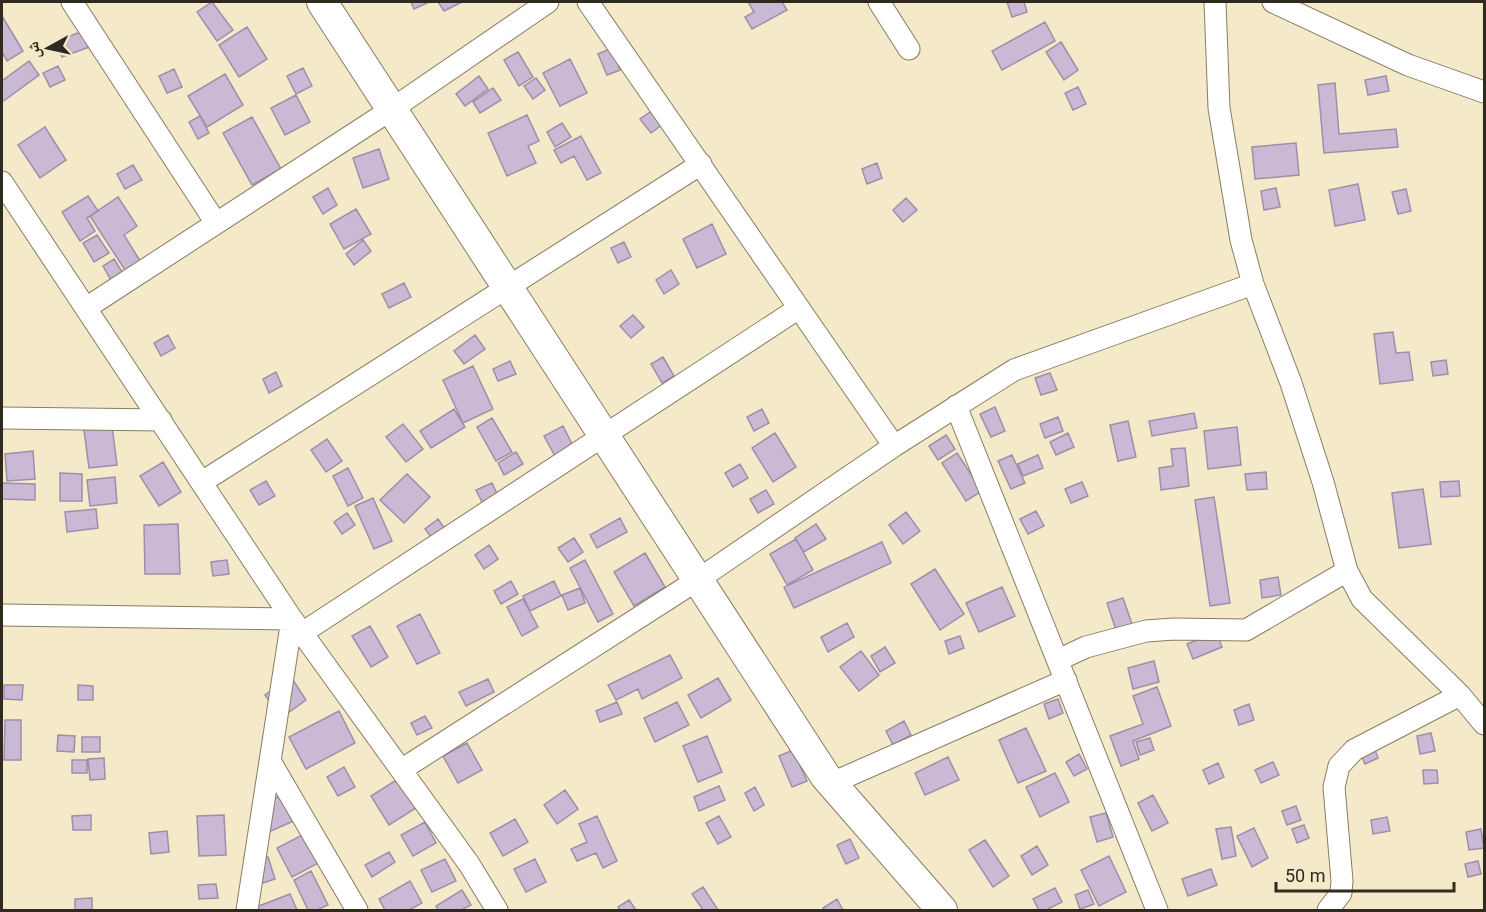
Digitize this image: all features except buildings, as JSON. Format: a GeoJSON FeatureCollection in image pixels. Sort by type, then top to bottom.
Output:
{"type":"FeatureCollection","features":[{"type":"Feature","properties":{"kind":"street"},"geometry":{"type":"LineString","coordinates":[[72,2],[216,223]]}},
{"type":"Feature","properties":{"kind":"street"},"geometry":{"type":"LineString","coordinates":[[322,2],[832,783],[942,910]]}},
{"type":"Feature","properties":{"kind":"street"},"geometry":{"type":"LineString","coordinates":[[86,308],[392,109],[548,2]]}},
{"type":"Feature","properties":{"kind":"street"},"geometry":{"type":"LineString","coordinates":[[588,2],[894,446]]}},
{"type":"Feature","properties":{"kind":"street"},"geometry":{"type":"LineString","coordinates":[[879,2],[909,49]]}},
{"type":"Feature","properties":{"kind":"street"},"geometry":{"type":"LineString","coordinates":[[1215,2],[1216,63],[1224,153],[1241,240],[1253,284],[1291,383],[1347,571],[1362,599],[1460,695],[1485,724]]}},
{"type":"Feature","properties":{"kind":"street"},"geometry":{"type":"LineString","coordinates":[[1273,2],[1408,65],[1485,92]]}},
{"type":"Feature","properties":{"kind":"street"},"geometry":{"type":"LineString","coordinates":[[202,482],[701,164]]}},
{"type":"Feature","properties":{"kind":"street"},"geometry":{"type":"LineString","coordinates":[[2,182],[297,626],[469,864],[496,910]]}},
{"type":"Feature","properties":{"kind":"street"},"geometry":{"type":"LineString","coordinates":[[401,770],[699,579],[894,446],[1014,370],[1253,284]]}},
{"type":"Feature","properties":{"kind":"street"},"geometry":{"type":"LineString","coordinates":[[2,615],[297,626],[605,435],[799,308]]}},
{"type":"Feature","properties":{"kind":"street"},"geometry":{"type":"LineString","coordinates":[[956,406],[1157,910]]}},
{"type":"Feature","properties":{"kind":"street"},"geometry":{"type":"LineString","coordinates":[[2,418],[161,420]]}},
{"type":"Feature","properties":{"kind":"street"},"geometry":{"type":"LineString","coordinates":[[1058,660],[1096,644],[1146,631],[1246,630],[1347,571]]}},
{"type":"Feature","properties":{"kind":"street"},"geometry":{"type":"LineString","coordinates":[[247,910],[270,761],[297,626]]}},
{"type":"Feature","properties":{"kind":"street"},"geometry":{"type":"LineString","coordinates":[[832,783],[1066,680]]}},
{"type":"Feature","properties":{"kind":"street"},"geometry":{"type":"LineString","coordinates":[[1328,910],[1341,893],[1342,881],[1334,787],[1339,766],[1354,750],[1460,695]]}},
{"type":"Feature","properties":{"kind":"street"},"geometry":{"type":"LineString","coordinates":[[270,761],[357,910]]}}]}
